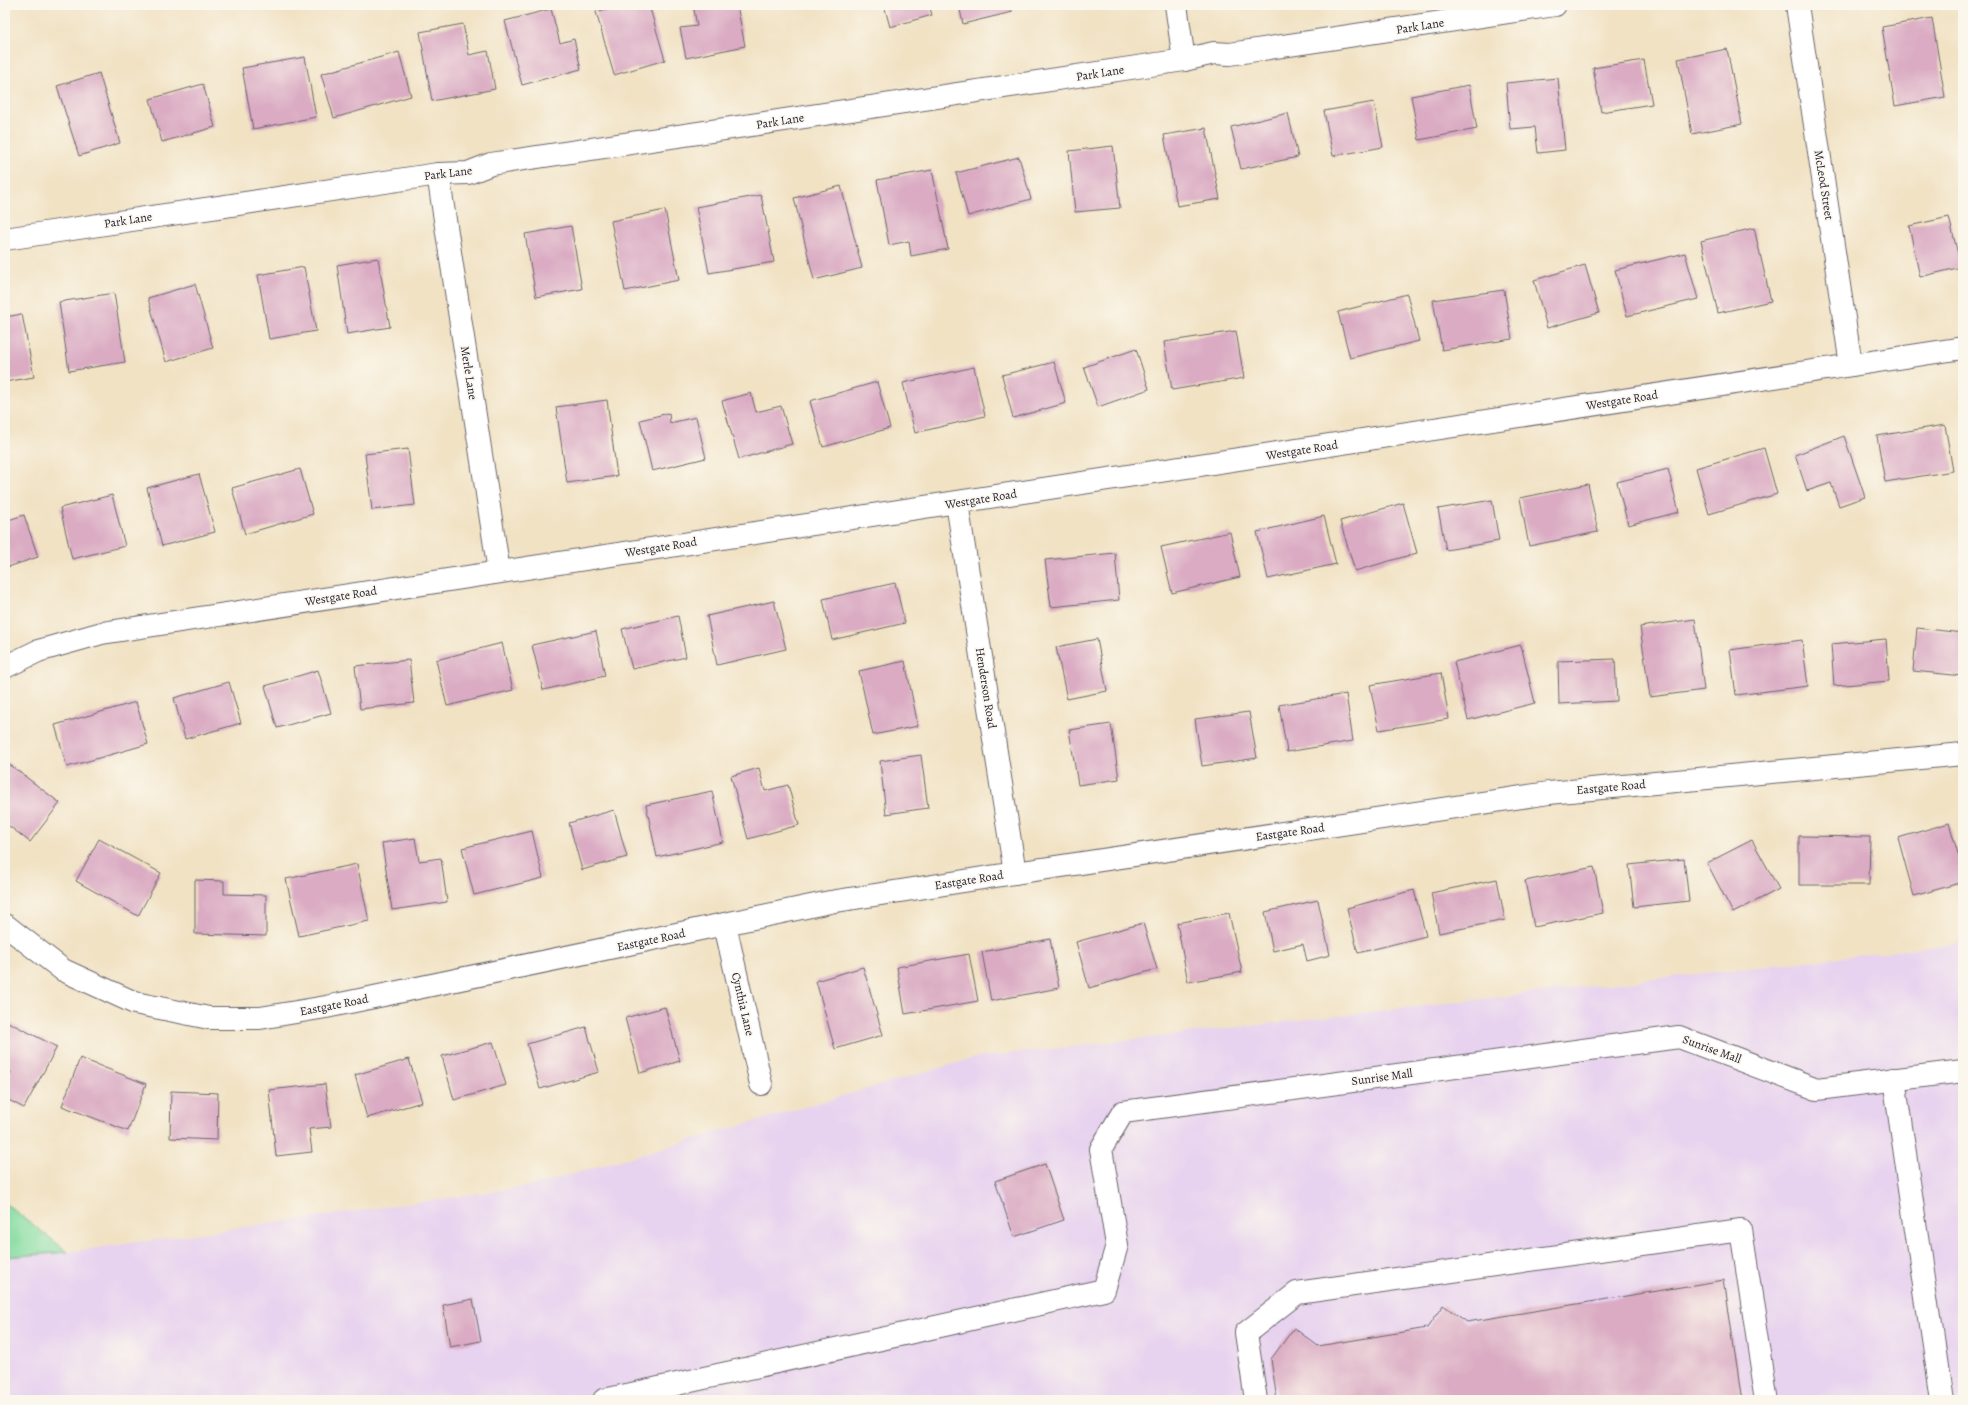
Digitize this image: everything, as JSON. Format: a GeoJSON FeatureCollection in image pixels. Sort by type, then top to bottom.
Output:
{"type":"FeatureCollection","features":[{"type":"Feature","properties":{"kind":"street"},"geometry":{"type":"LineString","coordinates":[[1176,5],[1184,60]]}},
{"type":"Feature","properties":{"kind":"street","name":"Park Lane"},"geometry":{"type":"LineString","coordinates":[[5,236],[438,174],[468,173],[491,164],[1184,60],[1214,53],[1230,54],[1555,5]]}},
{"type":"Feature","properties":{"kind":"street","name":"McLeod Street"},"geometry":{"type":"LineString","coordinates":[[1797,5],[1851,365]]}},
{"type":"Feature","properties":{"kind":"street","name":"Merle Lane"},"geometry":{"type":"LineString","coordinates":[[438,174],[499,572]]}},
{"type":"Feature","properties":{"kind":"street","name":"Westgate Road"},"geometry":{"type":"LineString","coordinates":[[5,668],[38,651],[102,633],[1963,348]]}},
{"type":"Feature","properties":{"kind":"street","name":"Henderson Road"},"geometry":{"type":"LineString","coordinates":[[957,503],[1015,873]]}},
{"type":"Feature","properties":{"kind":"street","name":"Eastgate Road"},"geometry":{"type":"LineString","coordinates":[[5,925],[64,970],[135,1003],[210,1018],[260,1018],[326,1007],[830,902],[1015,873],[1549,793],[1963,754]]}},
{"type":"Feature","properties":{"kind":"street","name":"Cynthia Lane"},"geometry":{"type":"LineString","coordinates":[[725,924],[761,1084]]}},
{"type":"Feature","properties":{"kind":"street","name":"Sunrise Mall"},"geometry":{"type":"LineString","coordinates":[[604,1400],[1104,1290],[1117,1245],[1101,1148],[1123,1112],[1679,1037],[1817,1089],[1894,1079]]}},
{"type":"Feature","properties":{"kind":"street"},"geometry":{"type":"LineString","coordinates":[[1941,1400],[1894,1079],[1963,1071]]}},
{"type":"Feature","properties":{"kind":"street"},"geometry":{"type":"LineString","coordinates":[[1256,1400],[1246,1333],[1297,1293],[1741,1230],[1767,1400]]}},
{"type":"Feature","properties":{"kind":"shaded area"},"geometry":{"type":"Polygon","coordinates":[[[1963,943],[1963,1400],[5,1400],[5,1257],[68,1252],[531,1186],[974,1058],[1963,943]]]}},
{"type":"Feature","properties":{"kind":"green space"},"geometry":{"type":"Polygon","coordinates":[[[5,1203],[68,1252],[5,1257],[5,1203]]]}},
{"type":"Feature","properties":{"kind":"building"},"geometry":{"type":"Polygon","coordinates":[[[621,5],[649,5],[665,60],[614,75],[596,12],[621,5]]]}},
{"type":"Feature","properties":{"kind":"building"},"geometry":{"type":"Polygon","coordinates":[[[693,5],[737,5],[745,46],[686,58],[680,28],[697,26],[693,5]]]}},
{"type":"Feature","properties":{"kind":"building"},"geometry":{"type":"Polygon","coordinates":[[[884,5],[929,5],[932,15],[890,27],[884,5]]]}},
{"type":"Feature","properties":{"kind":"building"},"geometry":{"type":"Polygon","coordinates":[[[959,5],[1011,5],[1012,12],[963,24],[959,5]]]}},
{"type":"Feature","properties":{"kind":"building"},"geometry":{"type":"Polygon","coordinates":[[[551,9],[560,43],[574,39],[581,69],[522,85],[505,21],[551,9]]]}},
{"type":"Feature","properties":{"kind":"building"},"geometry":{"type":"Polygon","coordinates":[[[1932,18],[1945,97],[1895,106],[1882,27],[1932,18]]]}},
{"type":"Feature","properties":{"kind":"building"},"geometry":{"type":"Polygon","coordinates":[[[463,24],[469,55],[488,51],[495,89],[432,101],[420,32],[463,24]]]}},
{"type":"Feature","properties":{"kind":"building"},"geometry":{"type":"Polygon","coordinates":[[[1727,49],[1742,124],[1692,134],[1678,59],[1727,49]]]}},
{"type":"Feature","properties":{"kind":"building"},"geometry":{"type":"Polygon","coordinates":[[[399,52],[411,96],[334,118],[321,74],[399,52]]]}},
{"type":"Feature","properties":{"kind":"building"},"geometry":{"type":"Polygon","coordinates":[[[305,57],[316,117],[253,129],[242,68],[305,57]]]}},
{"type":"Feature","properties":{"kind":"building"},"geometry":{"type":"Polygon","coordinates":[[[1644,60],[1652,104],[1601,112],[1593,68],[1644,60]]]}},
{"type":"Feature","properties":{"kind":"building"},"geometry":{"type":"Polygon","coordinates":[[[99,73],[120,143],[79,156],[57,86],[99,73]]]}},
{"type":"Feature","properties":{"kind":"building"},"geometry":{"type":"Polygon","coordinates":[[[1558,78],[1565,150],[1538,153],[1535,127],[1510,129],[1506,83],[1558,78]]]}},
{"type":"Feature","properties":{"kind":"building"},"geometry":{"type":"Polygon","coordinates":[[[203,84],[215,127],[162,142],[150,99],[203,84]]]}},
{"type":"Feature","properties":{"kind":"building"},"geometry":{"type":"Polygon","coordinates":[[[1469,85],[1477,129],[1419,140],[1411,96],[1469,85]]]}},
{"type":"Feature","properties":{"kind":"building"},"geometry":{"type":"Polygon","coordinates":[[[1374,102],[1383,147],[1333,156],[1324,111],[1374,102]]]}},
{"type":"Feature","properties":{"kind":"building"},"geometry":{"type":"Polygon","coordinates":[[[1288,113],[1298,157],[1241,169],[1231,127],[1288,113]]]}},
{"type":"Feature","properties":{"kind":"building"},"geometry":{"type":"Polygon","coordinates":[[[1206,128],[1220,199],[1177,206],[1164,135],[1206,128]]]}},
{"type":"Feature","properties":{"kind":"building"},"geometry":{"type":"Polygon","coordinates":[[[1113,146],[1120,208],[1075,212],[1069,151],[1113,146]]]}},
{"type":"Feature","properties":{"kind":"building"},"geometry":{"type":"Polygon","coordinates":[[[1019,157],[1031,199],[968,216],[956,173],[1019,157]]]}},
{"type":"Feature","properties":{"kind":"building"},"geometry":{"type":"Polygon","coordinates":[[[932,170],[948,249],[911,256],[909,241],[889,245],[877,180],[932,170]]]}},
{"type":"Feature","properties":{"kind":"building"},"geometry":{"type":"Polygon","coordinates":[[[841,186],[862,268],[814,280],[794,198],[841,186]]]}},
{"type":"Feature","properties":{"kind":"building"},"geometry":{"type":"Polygon","coordinates":[[[761,195],[774,262],[709,273],[696,207],[761,195]]]}},
{"type":"Feature","properties":{"kind":"building"},"geometry":{"type":"Polygon","coordinates":[[[665,210],[679,280],[625,291],[611,221],[665,210]]]}},
{"type":"Feature","properties":{"kind":"building"},"geometry":{"type":"Polygon","coordinates":[[[1949,217],[1961,267],[1920,277],[1909,226],[1949,217]]]}},
{"type":"Feature","properties":{"kind":"building"},"geometry":{"type":"Polygon","coordinates":[[[571,226],[582,289],[536,297],[525,234],[571,226]]]}},
{"type":"Feature","properties":{"kind":"building"},"geometry":{"type":"Polygon","coordinates":[[[1754,228],[1771,301],[1718,313],[1701,241],[1754,228]]]}},
{"type":"Feature","properties":{"kind":"building"},"geometry":{"type":"Polygon","coordinates":[[[1685,253],[1698,299],[1627,316],[1615,270],[1685,253]]]}},
{"type":"Feature","properties":{"kind":"building"},"geometry":{"type":"Polygon","coordinates":[[[378,258],[390,327],[347,334],[337,265],[378,258]]]}},
{"type":"Feature","properties":{"kind":"building"},"geometry":{"type":"Polygon","coordinates":[[[1585,265],[1599,313],[1547,328],[1534,280],[1585,265]]]}},
{"type":"Feature","properties":{"kind":"building"},"geometry":{"type":"Polygon","coordinates":[[[304,267],[316,331],[269,339],[258,275],[304,267]]]}},
{"type":"Feature","properties":{"kind":"building"},"geometry":{"type":"Polygon","coordinates":[[[195,284],[213,348],[166,362],[148,298],[195,284]]]}},
{"type":"Feature","properties":{"kind":"building"},"geometry":{"type":"Polygon","coordinates":[[[1504,290],[1512,339],[1442,350],[1433,300],[1504,290]]]}},
{"type":"Feature","properties":{"kind":"building"},"geometry":{"type":"Polygon","coordinates":[[[114,293],[125,362],[69,371],[59,302],[114,293]]]}},
{"type":"Feature","properties":{"kind":"building"},"geometry":{"type":"Polygon","coordinates":[[[1407,294],[1419,341],[1350,358],[1338,312],[1407,294]]]}},
{"type":"Feature","properties":{"kind":"building"},"geometry":{"type":"Polygon","coordinates":[[[22,314],[34,377],[5,382],[5,317],[22,314]]]}},
{"type":"Feature","properties":{"kind":"building"},"geometry":{"type":"Polygon","coordinates":[[[1236,331],[1244,378],[1172,390],[1164,342],[1236,331]]]}},
{"type":"Feature","properties":{"kind":"building"},"geometry":{"type":"Polygon","coordinates":[[[1136,349],[1149,389],[1098,407],[1084,367],[1136,349]]]}},
{"type":"Feature","properties":{"kind":"building"},"geometry":{"type":"Polygon","coordinates":[[[1054,362],[1066,403],[1013,418],[1002,375],[1054,362]]]}},
{"type":"Feature","properties":{"kind":"building"},"geometry":{"type":"Polygon","coordinates":[[[974,367],[985,416],[915,433],[903,383],[974,367]]]}},
{"type":"Feature","properties":{"kind":"building"},"geometry":{"type":"Polygon","coordinates":[[[877,382],[890,428],[823,447],[810,401],[877,382]]]}},
{"type":"Feature","properties":{"kind":"building"},"geometry":{"type":"Polygon","coordinates":[[[751,393],[756,412],[781,406],[792,444],[739,459],[722,401],[751,393]]]}},
{"type":"Feature","properties":{"kind":"building"},"geometry":{"type":"Polygon","coordinates":[[[607,400],[617,476],[567,483],[556,407],[607,400]]]}},
{"type":"Feature","properties":{"kind":"building"},"geometry":{"type":"Polygon","coordinates":[[[669,413],[670,423],[696,417],[706,458],[652,471],[640,420],[669,413]]]}},
{"type":"Feature","properties":{"kind":"building"},"geometry":{"type":"Polygon","coordinates":[[[1945,425],[1953,471],[1885,482],[1877,436],[1945,425]]]}},
{"type":"Feature","properties":{"kind":"building"},"geometry":{"type":"Polygon","coordinates":[[[1844,436],[1865,497],[1839,506],[1831,483],[1807,491],[1795,455],[1844,436]]]}},
{"type":"Feature","properties":{"kind":"building"},"geometry":{"type":"Polygon","coordinates":[[[1764,448],[1777,494],[1709,514],[1696,468],[1764,448]]]}},
{"type":"Feature","properties":{"kind":"building"},"geometry":{"type":"Polygon","coordinates":[[[408,449],[415,505],[372,510],[365,454],[408,449]]]}},
{"type":"Feature","properties":{"kind":"building"},"geometry":{"type":"Polygon","coordinates":[[[300,469],[313,514],[245,534],[232,488],[300,469]]]}},
{"type":"Feature","properties":{"kind":"building"},"geometry":{"type":"Polygon","coordinates":[[[1668,469],[1679,512],[1628,525],[1617,482],[1668,469]]]}},
{"type":"Feature","properties":{"kind":"building"},"geometry":{"type":"Polygon","coordinates":[[[199,474],[215,532],[162,546],[147,488],[199,474]]]}},
{"type":"Feature","properties":{"kind":"building"},"geometry":{"type":"Polygon","coordinates":[[[1588,484],[1598,532],[1529,546],[1520,498],[1588,484]]]}},
{"type":"Feature","properties":{"kind":"building"},"geometry":{"type":"Polygon","coordinates":[[[112,495],[125,546],[72,559],[60,508],[112,495]]]}},
{"type":"Feature","properties":{"kind":"building"},"geometry":{"type":"Polygon","coordinates":[[[1492,500],[1499,541],[1446,550],[1438,509],[1492,500]]]}},
{"type":"Feature","properties":{"kind":"building"},"geometry":{"type":"Polygon","coordinates":[[[1403,503],[1417,553],[1355,571],[1340,521],[1403,503]]]}},
{"type":"Feature","properties":{"kind":"building"},"geometry":{"type":"Polygon","coordinates":[[[24,515],[38,557],[5,568],[5,521],[24,515]]]}},
{"type":"Feature","properties":{"kind":"building"},"geometry":{"type":"Polygon","coordinates":[[[1324,516],[1336,564],[1268,579],[1257,532],[1324,516]]]}},
{"type":"Feature","properties":{"kind":"building"},"geometry":{"type":"Polygon","coordinates":[[[1230,532],[1240,577],[1172,593],[1161,547],[1230,532]]]}},
{"type":"Feature","properties":{"kind":"building"},"geometry":{"type":"Polygon","coordinates":[[[1115,553],[1119,600],[1051,607],[1045,560],[1115,553]]]}},
{"type":"Feature","properties":{"kind":"building"},"geometry":{"type":"Polygon","coordinates":[[[895,583],[905,623],[832,640],[823,599],[895,583]]]}},
{"type":"Feature","properties":{"kind":"building"},"geometry":{"type":"Polygon","coordinates":[[[774,601],[786,649],[717,665],[707,616],[774,601]]]}},
{"type":"Feature","properties":{"kind":"building"},"geometry":{"type":"Polygon","coordinates":[[[678,616],[686,657],[632,669],[622,629],[678,616]]]}},
{"type":"Feature","properties":{"kind":"building"},"geometry":{"type":"Polygon","coordinates":[[[1695,619],[1704,690],[1650,697],[1640,627],[1695,619]]]}},
{"type":"Feature","properties":{"kind":"building"},"geometry":{"type":"Polygon","coordinates":[[[1917,628],[1963,633],[1963,676],[1913,671],[1917,628]]]}},
{"type":"Feature","properties":{"kind":"building"},"geometry":{"type":"Polygon","coordinates":[[[596,631],[605,676],[543,690],[532,645],[596,631]]]}},
{"type":"Feature","properties":{"kind":"building"},"geometry":{"type":"Polygon","coordinates":[[[1097,639],[1107,691],[1067,699],[1056,647],[1097,639]]]}},
{"type":"Feature","properties":{"kind":"building"},"geometry":{"type":"Polygon","coordinates":[[[1886,639],[1889,681],[1834,686],[1831,644],[1886,639]]]}},
{"type":"Feature","properties":{"kind":"building"},"geometry":{"type":"Polygon","coordinates":[[[1802,640],[1808,686],[1736,695],[1730,650],[1802,640]]]}},
{"type":"Feature","properties":{"kind":"building"},"geometry":{"type":"Polygon","coordinates":[[[502,643],[513,690],[447,706],[436,660],[502,643]]]}},
{"type":"Feature","properties":{"kind":"building"},"geometry":{"type":"Polygon","coordinates":[[[1521,645],[1535,703],[1468,720],[1454,662],[1521,645]]]}},
{"type":"Feature","properties":{"kind":"building"},"geometry":{"type":"Polygon","coordinates":[[[1615,659],[1617,701],[1559,704],[1558,661],[1615,659]]]}},
{"type":"Feature","properties":{"kind":"building"},"geometry":{"type":"Polygon","coordinates":[[[409,660],[414,703],[360,709],[355,666],[409,660]]]}},
{"type":"Feature","properties":{"kind":"building"},"geometry":{"type":"Polygon","coordinates":[[[905,661],[918,726],[873,735],[859,671],[905,661]]]}},
{"type":"Feature","properties":{"kind":"building"},"geometry":{"type":"Polygon","coordinates":[[[318,670],[331,713],[277,728],[265,686],[318,670]]]}},
{"type":"Feature","properties":{"kind":"building"},"geometry":{"type":"Polygon","coordinates":[[[1441,673],[1449,719],[1379,730],[1370,685],[1441,673]]]}},
{"type":"Feature","properties":{"kind":"building"},"geometry":{"type":"Polygon","coordinates":[[[229,682],[241,723],[185,739],[174,698],[229,682]]]}},
{"type":"Feature","properties":{"kind":"building"},"geometry":{"type":"Polygon","coordinates":[[[1346,694],[1353,741],[1287,752],[1279,705],[1346,694]]]}},
{"type":"Feature","properties":{"kind":"building"},"geometry":{"type":"Polygon","coordinates":[[[136,702],[148,744],[67,767],[55,725],[136,702]]]}},
{"type":"Feature","properties":{"kind":"building"},"geometry":{"type":"Polygon","coordinates":[[[1249,712],[1257,758],[1202,766],[1195,719],[1249,712]]]}},
{"type":"Feature","properties":{"kind":"building"},"geometry":{"type":"Polygon","coordinates":[[[1111,724],[1119,779],[1078,785],[1069,730],[1111,724]]]}},
{"type":"Feature","properties":{"kind":"building"},"geometry":{"type":"Polygon","coordinates":[[[921,755],[928,808],[886,814],[880,761],[921,755]]]}},
{"type":"Feature","properties":{"kind":"building"},"geometry":{"type":"Polygon","coordinates":[[[5,761],[60,803],[30,842],[5,823],[5,761]]]}},
{"type":"Feature","properties":{"kind":"building"},"geometry":{"type":"Polygon","coordinates":[[[759,768],[765,791],[788,785],[799,825],[748,839],[731,776],[759,768]]]}},
{"type":"Feature","properties":{"kind":"building"},"geometry":{"type":"Polygon","coordinates":[[[712,791],[723,842],[657,857],[646,805],[712,791]]]}},
{"type":"Feature","properties":{"kind":"building"},"geometry":{"type":"Polygon","coordinates":[[[614,810],[627,857],[582,870],[569,823],[614,810]]]}},
{"type":"Feature","properties":{"kind":"building"},"geometry":{"type":"Polygon","coordinates":[[[1949,823],[1963,871],[1963,882],[1914,896],[1898,838],[1949,823]]]}},
{"type":"Feature","properties":{"kind":"building"},"geometry":{"type":"Polygon","coordinates":[[[532,831],[543,878],[474,895],[462,848],[532,831]]]}},
{"type":"Feature","properties":{"kind":"building"},"geometry":{"type":"Polygon","coordinates":[[[1799,836],[1870,837],[1869,885],[1799,885],[1799,836]]]}},
{"type":"Feature","properties":{"kind":"building"},"geometry":{"type":"Polygon","coordinates":[[[415,838],[419,861],[441,858],[447,902],[392,910],[382,843],[415,838]]]}},
{"type":"Feature","properties":{"kind":"building"},"geometry":{"type":"Polygon","coordinates":[[[99,839],[161,873],[138,916],[76,881],[99,839]]]}},
{"type":"Feature","properties":{"kind":"building"},"geometry":{"type":"Polygon","coordinates":[[[1752,840],[1779,889],[1733,913],[1707,863],[1752,840]]]}},
{"type":"Feature","properties":{"kind":"building"},"geometry":{"type":"Polygon","coordinates":[[[1684,859],[1689,901],[1634,907],[1629,865],[1684,859]]]}},
{"type":"Feature","properties":{"kind":"building"},"geometry":{"type":"Polygon","coordinates":[[[357,864],[369,921],[299,936],[286,879],[357,864]]]}},
{"type":"Feature","properties":{"kind":"building"},"geometry":{"type":"Polygon","coordinates":[[[1594,867],[1603,913],[1534,927],[1525,881],[1594,867]]]}},
{"type":"Feature","properties":{"kind":"building"},"geometry":{"type":"Polygon","coordinates":[[[1497,879],[1505,920],[1439,933],[1431,893],[1497,879]]]}},
{"type":"Feature","properties":{"kind":"building"},"geometry":{"type":"Polygon","coordinates":[[[195,880],[224,881],[224,894],[266,895],[266,936],[195,934],[195,880]]]}},
{"type":"Feature","properties":{"kind":"building"},"geometry":{"type":"Polygon","coordinates":[[[1414,890],[1426,936],[1358,953],[1347,908],[1414,890]]]}},
{"type":"Feature","properties":{"kind":"building"},"geometry":{"type":"Polygon","coordinates":[[[1318,900],[1330,955],[1307,961],[1303,944],[1273,951],[1265,912],[1318,900]]]}},
{"type":"Feature","properties":{"kind":"building"},"geometry":{"type":"Polygon","coordinates":[[[1229,913],[1242,972],[1188,982],[1177,923],[1229,913]]]}},
{"type":"Feature","properties":{"kind":"building"},"geometry":{"type":"Polygon","coordinates":[[[1143,923],[1157,969],[1089,988],[1076,942],[1143,923]]]}},
{"type":"Feature","properties":{"kind":"building"},"geometry":{"type":"Polygon","coordinates":[[[1050,939],[1059,988],[991,1001],[982,952],[1050,939]]]}},
{"type":"Feature","properties":{"kind":"building"},"geometry":{"type":"Polygon","coordinates":[[[969,954],[978,1001],[905,1014],[897,967],[969,954]]]}},
{"type":"Feature","properties":{"kind":"building"},"geometry":{"type":"Polygon","coordinates":[[[863,967],[883,1035],[835,1049],[816,981],[863,967]]]}},
{"type":"Feature","properties":{"kind":"building"},"geometry":{"type":"Polygon","coordinates":[[[665,1007],[680,1061],[640,1073],[625,1018],[665,1007]]]}},
{"type":"Feature","properties":{"kind":"building"},"geometry":{"type":"Polygon","coordinates":[[[8,1022],[57,1047],[24,1108],[5,1098],[5,1083],[11,1072],[5,1069],[5,1027],[8,1022]]]}},
{"type":"Feature","properties":{"kind":"building"},"geometry":{"type":"Polygon","coordinates":[[[586,1027],[599,1072],[540,1089],[527,1044],[586,1027]]]}},
{"type":"Feature","properties":{"kind":"building"},"geometry":{"type":"Polygon","coordinates":[[[493,1042],[506,1085],[454,1100],[442,1056],[493,1042]]]}},
{"type":"Feature","properties":{"kind":"building"},"geometry":{"type":"Polygon","coordinates":[[[80,1058],[146,1084],[128,1131],[62,1106],[80,1058]]]}},
{"type":"Feature","properties":{"kind":"building"},"geometry":{"type":"Polygon","coordinates":[[[409,1059],[422,1102],[367,1118],[355,1075],[409,1059]]]}},
{"type":"Feature","properties":{"kind":"building"},"geometry":{"type":"Polygon","coordinates":[[[325,1084],[331,1127],[309,1129],[312,1152],[276,1156],[269,1090],[325,1084]]]}},
{"type":"Feature","properties":{"kind":"building"},"geometry":{"type":"Polygon","coordinates":[[[171,1091],[218,1093],[217,1140],[170,1138],[171,1091]]]}},
{"type":"Feature","properties":{"kind":"building"},"geometry":{"type":"Polygon","coordinates":[[[1045,1164],[1064,1220],[1014,1237],[995,1181],[1045,1164]]]}},
{"type":"Feature","properties":{"kind":"building"},"geometry":{"type":"Polygon","coordinates":[[[1724,1280],[1742,1400],[1277,1400],[1271,1359],[1294,1328],[1318,1346],[1427,1328],[1443,1305],[1467,1322],[1724,1280]]]}},
{"type":"Feature","properties":{"kind":"building"},"geometry":{"type":"Polygon","coordinates":[[[473,1299],[481,1341],[450,1347],[443,1305],[473,1299]]]}}]}
